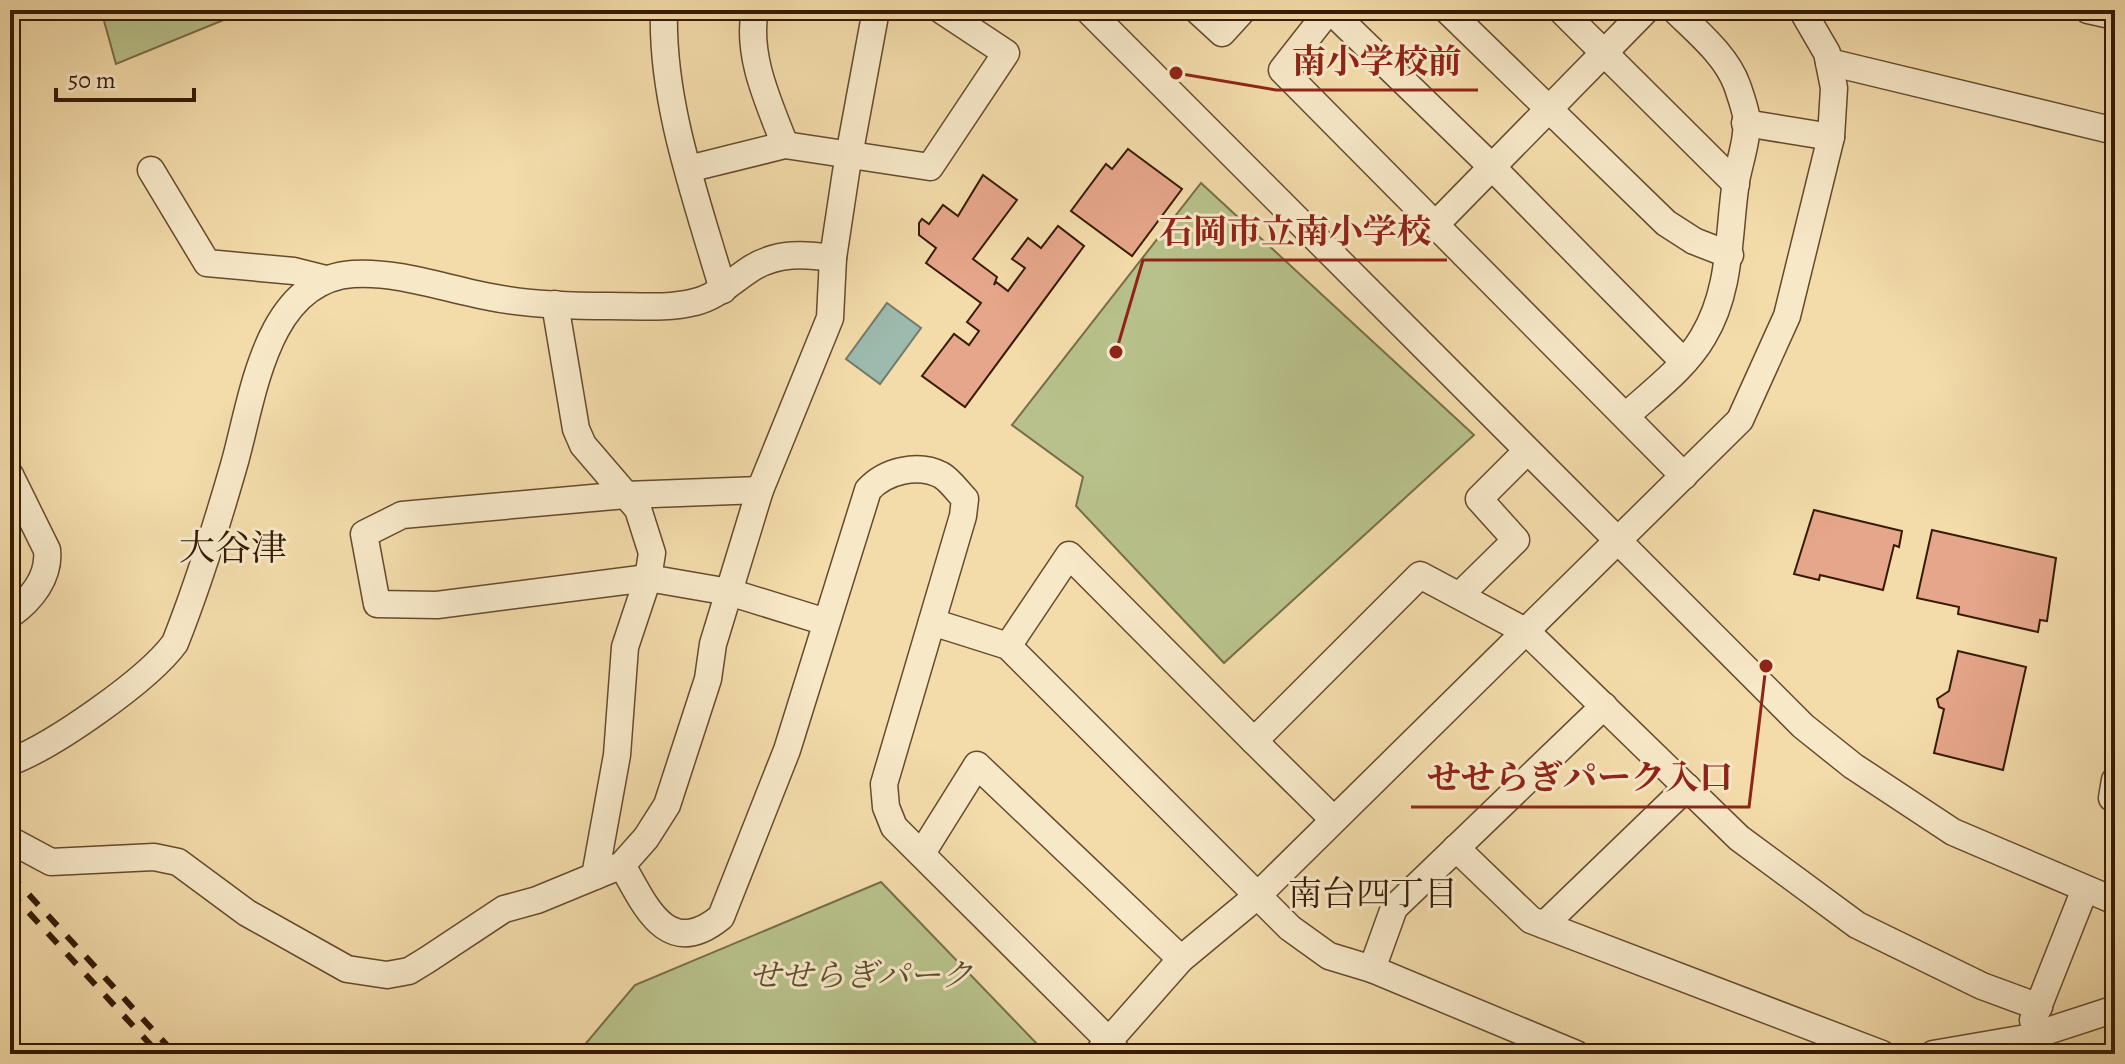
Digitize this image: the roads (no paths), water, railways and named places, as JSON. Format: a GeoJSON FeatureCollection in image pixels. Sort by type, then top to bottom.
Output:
{"type":"FeatureCollection","features":[{"type":"Feature","properties":{"kind":"street"},"geometry":{"type":"LineString","coordinates":[[664,10],[663,41],[688,169],[723,290]]}},
{"type":"Feature","properties":{"kind":"street"},"geometry":{"type":"LineString","coordinates":[[755,10],[753,43],[759,75],[785,145]]}},
{"type":"Feature","properties":{"kind":"street"},"geometry":{"type":"LineString","coordinates":[[10,840],[51,862],[154,857],[178,862],[247,913],[347,969],[387,975],[409,971],[504,909],[622,865],[646,838],[667,805],[708,679],[713,644],[760,490],[830,318],[833,258],[876,10]]}},
{"type":"Feature","properties":{"kind":"street"},"geometry":{"type":"LineString","coordinates":[[688,169],[785,145],[930,167],[1006,53],[941,10]]}},
{"type":"Feature","properties":{"kind":"street"},"geometry":{"type":"LineString","coordinates":[[1088,10],[1803,726],[1853,766],[1953,832],[2115,901]]}},
{"type":"Feature","properties":{"kind":"street"},"geometry":{"type":"LineString","coordinates":[[1197,10],[1222,33],[1243,10]]}},
{"type":"Feature","properties":{"kind":"street"},"geometry":{"type":"LineString","coordinates":[[1684,362],[1492,167],[1329,10],[1282,70],[1437,223],[1684,476]]}},
{"type":"Feature","properties":{"kind":"street"},"geometry":{"type":"LineString","coordinates":[[1447,10],[1547,111],[1666,223],[1694,241],[1730,255]]}},
{"type":"Feature","properties":{"kind":"street"},"geometry":{"type":"LineString","coordinates":[[1561,10],[1736,184]]}},
{"type":"Feature","properties":{"kind":"street"},"geometry":{"type":"LineString","coordinates":[[1437,223],[1646,10]]}},
{"type":"Feature","properties":{"kind":"street"},"geometry":{"type":"LineString","coordinates":[[1626,416],[1684,362],[1708,326],[1730,255],[1745,123],[1736,82],[1722,58],[1675,10]]}},
{"type":"Feature","properties":{"kind":"street"},"geometry":{"type":"LineString","coordinates":[[622,865],[654,921],[678,931],[692,931],[709,927],[721,917],[787,750],[868,490],[878,479],[900,471],[919,470],[942,476],[965,499],[884,784],[886,807],[894,827],[1108,1050],[1181,959],[1257,896],[1740,420],[1770,358],[1800,272],[1831,137],[1834,88],[1829,62],[1802,10]]}},
{"type":"Feature","properties":{"kind":"street"},"geometry":{"type":"LineString","coordinates":[[2088,10],[2115,16]]}},
{"type":"Feature","properties":{"kind":"street"},"geometry":{"type":"LineString","coordinates":[[1829,62],[2115,131]]}},
{"type":"Feature","properties":{"kind":"street"},"geometry":{"type":"LineString","coordinates":[[1745,123],[1831,137]]}},
{"type":"Feature","properties":{"kind":"street"},"geometry":{"type":"LineString","coordinates":[[151,170],[207,263],[294,271],[326,279]]}},
{"type":"Feature","properties":{"kind":"street"},"geometry":{"type":"LineString","coordinates":[[10,762],[100,708],[160,664],[175,643],[234,465],[257,372],[271,338],[305,290],[326,279],[354,274],[397,278],[493,298],[555,304],[603,306],[697,302],[723,290],[752,268],[774,258],[803,254],[833,258]]}},
{"type":"Feature","properties":{"kind":"street"},"geometry":{"type":"LineString","coordinates":[[555,304],[576,429],[583,445],[638,509],[652,553],[648,578],[625,647],[617,755],[595,876]]}},
{"type":"Feature","properties":{"kind":"street"},"geometry":{"type":"LineString","coordinates":[[1460,595],[1516,540],[1479,499],[1526,452]]}},
{"type":"Feature","properties":{"kind":"street"},"geometry":{"type":"LineString","coordinates":[[10,475],[47,550],[49,563],[43,580],[21,607],[10,615]]}},
{"type":"Feature","properties":{"kind":"street"},"geometry":{"type":"LineString","coordinates":[[760,490],[626,495],[402,515],[364,534],[377,604],[437,605],[648,578],[729,592],[826,622]]}},
{"type":"Feature","properties":{"kind":"street"},"geometry":{"type":"LineString","coordinates":[[1008,646],[1069,555],[1333,819]]}},
{"type":"Feature","properties":{"kind":"street"},"geometry":{"type":"LineString","coordinates":[[1254,741],[1420,575],[1527,632],[1739,838],[1857,925],[1982,986],[2039,1007]]}},
{"type":"Feature","properties":{"kind":"street"},"geometry":{"type":"LineString","coordinates":[[932,622],[1008,646],[1290,928],[1329,956],[1372,969],[1576,1054]]}},
{"type":"Feature","properties":{"kind":"street"},"geometry":{"type":"LineString","coordinates":[[1372,969],[1394,908],[1604,706]]}},
{"type":"Feature","properties":{"kind":"street"},"geometry":{"type":"LineString","coordinates":[[922,853],[977,765],[1181,959]]}},
{"type":"Feature","properties":{"kind":"street"},"geometry":{"type":"LineString","coordinates":[[2115,780],[2112,798],[2115,799]]}},
{"type":"Feature","properties":{"kind":"street"},"geometry":{"type":"LineString","coordinates":[[1544,925],[1687,787]]}},
{"type":"Feature","properties":{"kind":"street"},"geometry":{"type":"LineString","coordinates":[[1456,848],[1531,920],[1882,1054]]}},
{"type":"Feature","properties":{"kind":"street"},"geometry":{"type":"LineString","coordinates":[[2026,1038],[2085,889]]}},
{"type":"Feature","properties":{"kind":"street"},"geometry":{"type":"LineString","coordinates":[[1933,1054],[2026,1038],[2115,1009]]}},
{"type":"Feature","properties":{"kind":"railway"},"geometry":{"type":"LineString","coordinates":[[10,874],[175,1054]]}},
{"type":"Feature","properties":{"kind":"railway"},"geometry":{"type":"LineString","coordinates":[[10,892],[159,1054]]}},
{"type":"Feature","properties":{"kind":"place","name":"南小学校前"},"geometry":{"type":"Point","coordinates":[1176,73]}},
{"type":"Feature","properties":{"kind":"place","name":"石岡市立南小学校"},"geometry":{"type":"Point","coordinates":[1116,352]}},
{"type":"Feature","properties":{"kind":"place","name":"せせらぎパーク入口"},"geometry":{"type":"Point","coordinates":[1766,666]}},
{"type":"Feature","properties":{"kind":"district","name":"大谷津"},"geometry":{"type":"Point","coordinates":[233,547]}},
{"type":"Feature","properties":{"kind":"district","name":"南台四丁目"},"geometry":{"type":"Point","coordinates":[1373,893]}},
{"type":"Feature","properties":{"kind":"park label","name":"せせらぎパーク"},"geometry":{"type":"Point","coordinates":[861,975]}}]}
